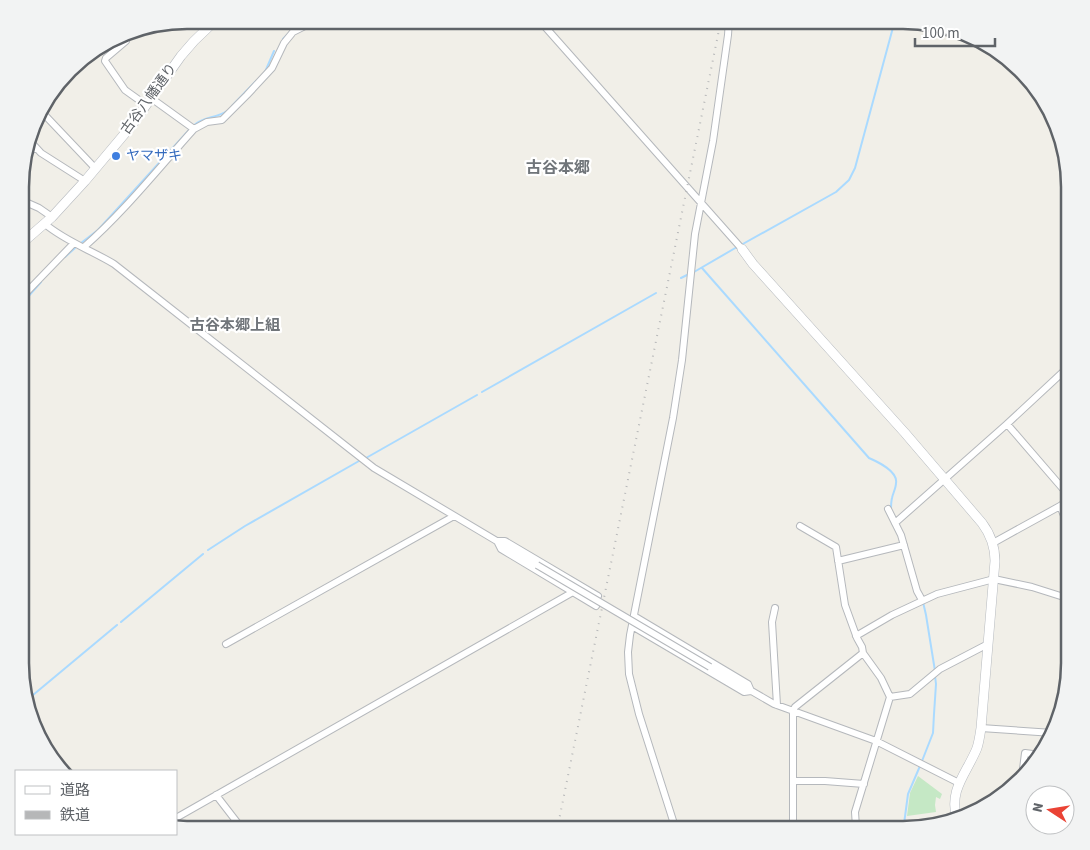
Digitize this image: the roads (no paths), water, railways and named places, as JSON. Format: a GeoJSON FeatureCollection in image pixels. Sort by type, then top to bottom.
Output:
{"type":"FeatureCollection","features":[{"type":"Feature","properties":{"kind":"street","name":"古谷八幡通り"},"geometry":{"type":"LineString","coordinates":[[29,237],[52,217],[132,125],[181,56],[207,29]]}},
{"type":"Feature","properties":{"kind":"street"},"geometry":{"type":"LineString","coordinates":[[84,247],[119,213],[194,129],[207,122],[222,120],[247,96],[272,68],[284,43],[293,32],[299,29]]}},
{"type":"Feature","properties":{"kind":"street"},"geometry":{"type":"LineString","coordinates":[[547,29],[701,202],[753,264],[905,433],[989,533],[993,543],[995,561],[981,728],[978,745],[959,783],[955,800],[955,812]]}},
{"type":"Feature","properties":{"kind":"street"},"geometry":{"type":"LineString","coordinates":[[673,821],[639,714],[629,674],[628,652],[674,418],[682,360],[694,234],[713,141],[728,29]]}},
{"type":"Feature","properties":{"kind":"street"},"geometry":{"type":"LineString","coordinates":[[125,42],[106,58],[106,61],[125,90],[194,129]]}},
{"type":"Feature","properties":{"kind":"street"},"geometry":{"type":"LineString","coordinates":[[46,116],[95,168]]}},
{"type":"Feature","properties":{"kind":"street"},"geometry":{"type":"LineString","coordinates":[[34,147],[84,181]]}},
{"type":"Feature","properties":{"kind":"street"},"geometry":{"type":"LineString","coordinates":[[29,204],[52,217]]}},
{"type":"Feature","properties":{"kind":"street"},"geometry":{"type":"LineString","coordinates":[[44,224],[56,233],[114,264],[374,468],[751,691],[777,705],[876,741],[959,783]]}},
{"type":"Feature","properties":{"kind":"street"},"geometry":{"type":"LineString","coordinates":[[29,290],[74,243]]}},
{"type":"Feature","properties":{"kind":"street"},"geometry":{"type":"LineString","coordinates":[[895,523],[1061,374]]}},
{"type":"Feature","properties":{"kind":"street"},"geometry":{"type":"LineString","coordinates":[[1007,424],[1061,487]]}},
{"type":"Feature","properties":{"kind":"street"},"geometry":{"type":"LineString","coordinates":[[993,543],[1060,506]]}},
{"type":"Feature","properties":{"kind":"street"},"geometry":{"type":"LineString","coordinates":[[888,509],[901,535],[917,591],[922,600]]}},
{"type":"Feature","properties":{"kind":"street"},"geometry":{"type":"LineString","coordinates":[[226,644],[454,516]]}},
{"type":"Feature","properties":{"kind":"street"},"geometry":{"type":"LineString","coordinates":[[800,526],[836,547],[845,605],[856,636],[863,653],[881,678],[890,697],[855,812],[856,821]]}},
{"type":"Feature","properties":{"kind":"street"},"geometry":{"type":"LineString","coordinates":[[497,541],[501,549],[596,606]]}},
{"type":"Feature","properties":{"kind":"street"},"geometry":{"type":"LineString","coordinates":[[497,541],[505,541],[598,596]]}},
{"type":"Feature","properties":{"kind":"street"},"geometry":{"type":"LineString","coordinates":[[838,561],[904,545]]}},
{"type":"Feature","properties":{"kind":"street"},"geometry":{"type":"LineString","coordinates":[[856,636],[922,600],[994,578],[1061,595]]}},
{"type":"Feature","properties":{"kind":"street"},"geometry":{"type":"LineString","coordinates":[[178,817],[574,592]]}},
{"type":"Feature","properties":{"kind":"street"},"geometry":{"type":"LineString","coordinates":[[775,608],[772,622],[777,705]]}},
{"type":"Feature","properties":{"kind":"street"},"geometry":{"type":"LineString","coordinates":[[634,616],[748,684],[751,691]]}},
{"type":"Feature","properties":{"kind":"street"},"geometry":{"type":"LineString","coordinates":[[632,626],[744,692],[751,691]]}},
{"type":"Feature","properties":{"kind":"street"},"geometry":{"type":"LineString","coordinates":[[890,697],[910,694],[940,669],[988,644]]}},
{"type":"Feature","properties":{"kind":"street"},"geometry":{"type":"LineString","coordinates":[[793,821],[793,711],[795,707],[863,653]]}},
{"type":"Feature","properties":{"kind":"street"},"geometry":{"type":"LineString","coordinates":[[981,728],[1045,733]]}},
{"type":"Feature","properties":{"kind":"street"},"geometry":{"type":"LineString","coordinates":[[1025,763],[1024,753],[1033,754]]}},
{"type":"Feature","properties":{"kind":"street"},"geometry":{"type":"LineString","coordinates":[[793,781],[864,784]]}},
{"type":"Feature","properties":{"kind":"street"},"geometry":{"type":"LineString","coordinates":[[216,795],[237,821]]}},
{"type":"Feature","properties":{"kind":"waterway"},"geometry":{"type":"LineString","coordinates":[[741,245],[836,192],[849,180],[855,168],[893,29]]}},
{"type":"Feature","properties":{"kind":"waterway"},"geometry":{"type":"LineString","coordinates":[[283,39],[288,34]]}},
{"type":"Feature","properties":{"kind":"waterway"},"geometry":{"type":"LineString","coordinates":[[265,72],[274,51]]}},
{"type":"Feature","properties":{"kind":"waterway"},"geometry":{"type":"LineString","coordinates":[[232,106],[256,81]]}},
{"type":"Feature","properties":{"kind":"waterway"},"geometry":{"type":"LineString","coordinates":[[193,126],[227,111]]}},
{"type":"Feature","properties":{"kind":"waterway"},"geometry":{"type":"LineString","coordinates":[[81,243],[98,230],[190,129]]}},
{"type":"Feature","properties":{"kind":"waterway"},"geometry":{"type":"LineString","coordinates":[[694,272],[737,247]]}},
{"type":"Feature","properties":{"kind":"waterway"},"geometry":{"type":"LineString","coordinates":[[65,257],[75,248]]}},
{"type":"Feature","properties":{"kind":"waterway"},"geometry":{"type":"LineString","coordinates":[[702,268],[869,458],[891,471],[896,479],[891,510]]}},
{"type":"Feature","properties":{"kind":"waterway"},"geometry":{"type":"LineString","coordinates":[[681,278],[687,275]]}},
{"type":"Feature","properties":{"kind":"waterway"},"geometry":{"type":"LineString","coordinates":[[29,296],[41,282]]}},
{"type":"Feature","properties":{"kind":"waterway"},"geometry":{"type":"LineString","coordinates":[[482,392],[656,293]]}},
{"type":"Feature","properties":{"kind":"waterway"},"geometry":{"type":"LineString","coordinates":[[366,458],[477,395]]}},
{"type":"Feature","properties":{"kind":"waterway"},"geometry":{"type":"LineString","coordinates":[[208,550],[245,526],[359,461]]}},
{"type":"Feature","properties":{"kind":"waterway"},"geometry":{"type":"LineString","coordinates":[[121,622],[203,554]]}},
{"type":"Feature","properties":{"kind":"waterway"},"geometry":{"type":"LineString","coordinates":[[923,602],[935,671]]}},
{"type":"Feature","properties":{"kind":"waterway"},"geometry":{"type":"LineString","coordinates":[[32,696],[117,625]]}},
{"type":"Feature","properties":{"kind":"waterway"},"geometry":{"type":"LineString","coordinates":[[922,761],[933,733],[935,676]]}},
{"type":"Feature","properties":{"kind":"waterway"},"geometry":{"type":"LineString","coordinates":[[904,821],[908,794],[920,766]]}},
{"type":"Feature","properties":{"kind":"railway"},"geometry":{"type":"LineString","coordinates":[[559,821],[719,29]]}},
{"type":"Feature","properties":{"kind":"place","name":"ヤマザキ"},"geometry":{"type":"Point","coordinates":[116,156]}},
{"type":"Feature","properties":{"kind":"district","name":"古谷本郷"},"geometry":{"type":"Point","coordinates":[558,168]}},
{"type":"Feature","properties":{"kind":"district","name":"古谷本郷上組"},"geometry":{"type":"Point","coordinates":[235,325]}}]}
